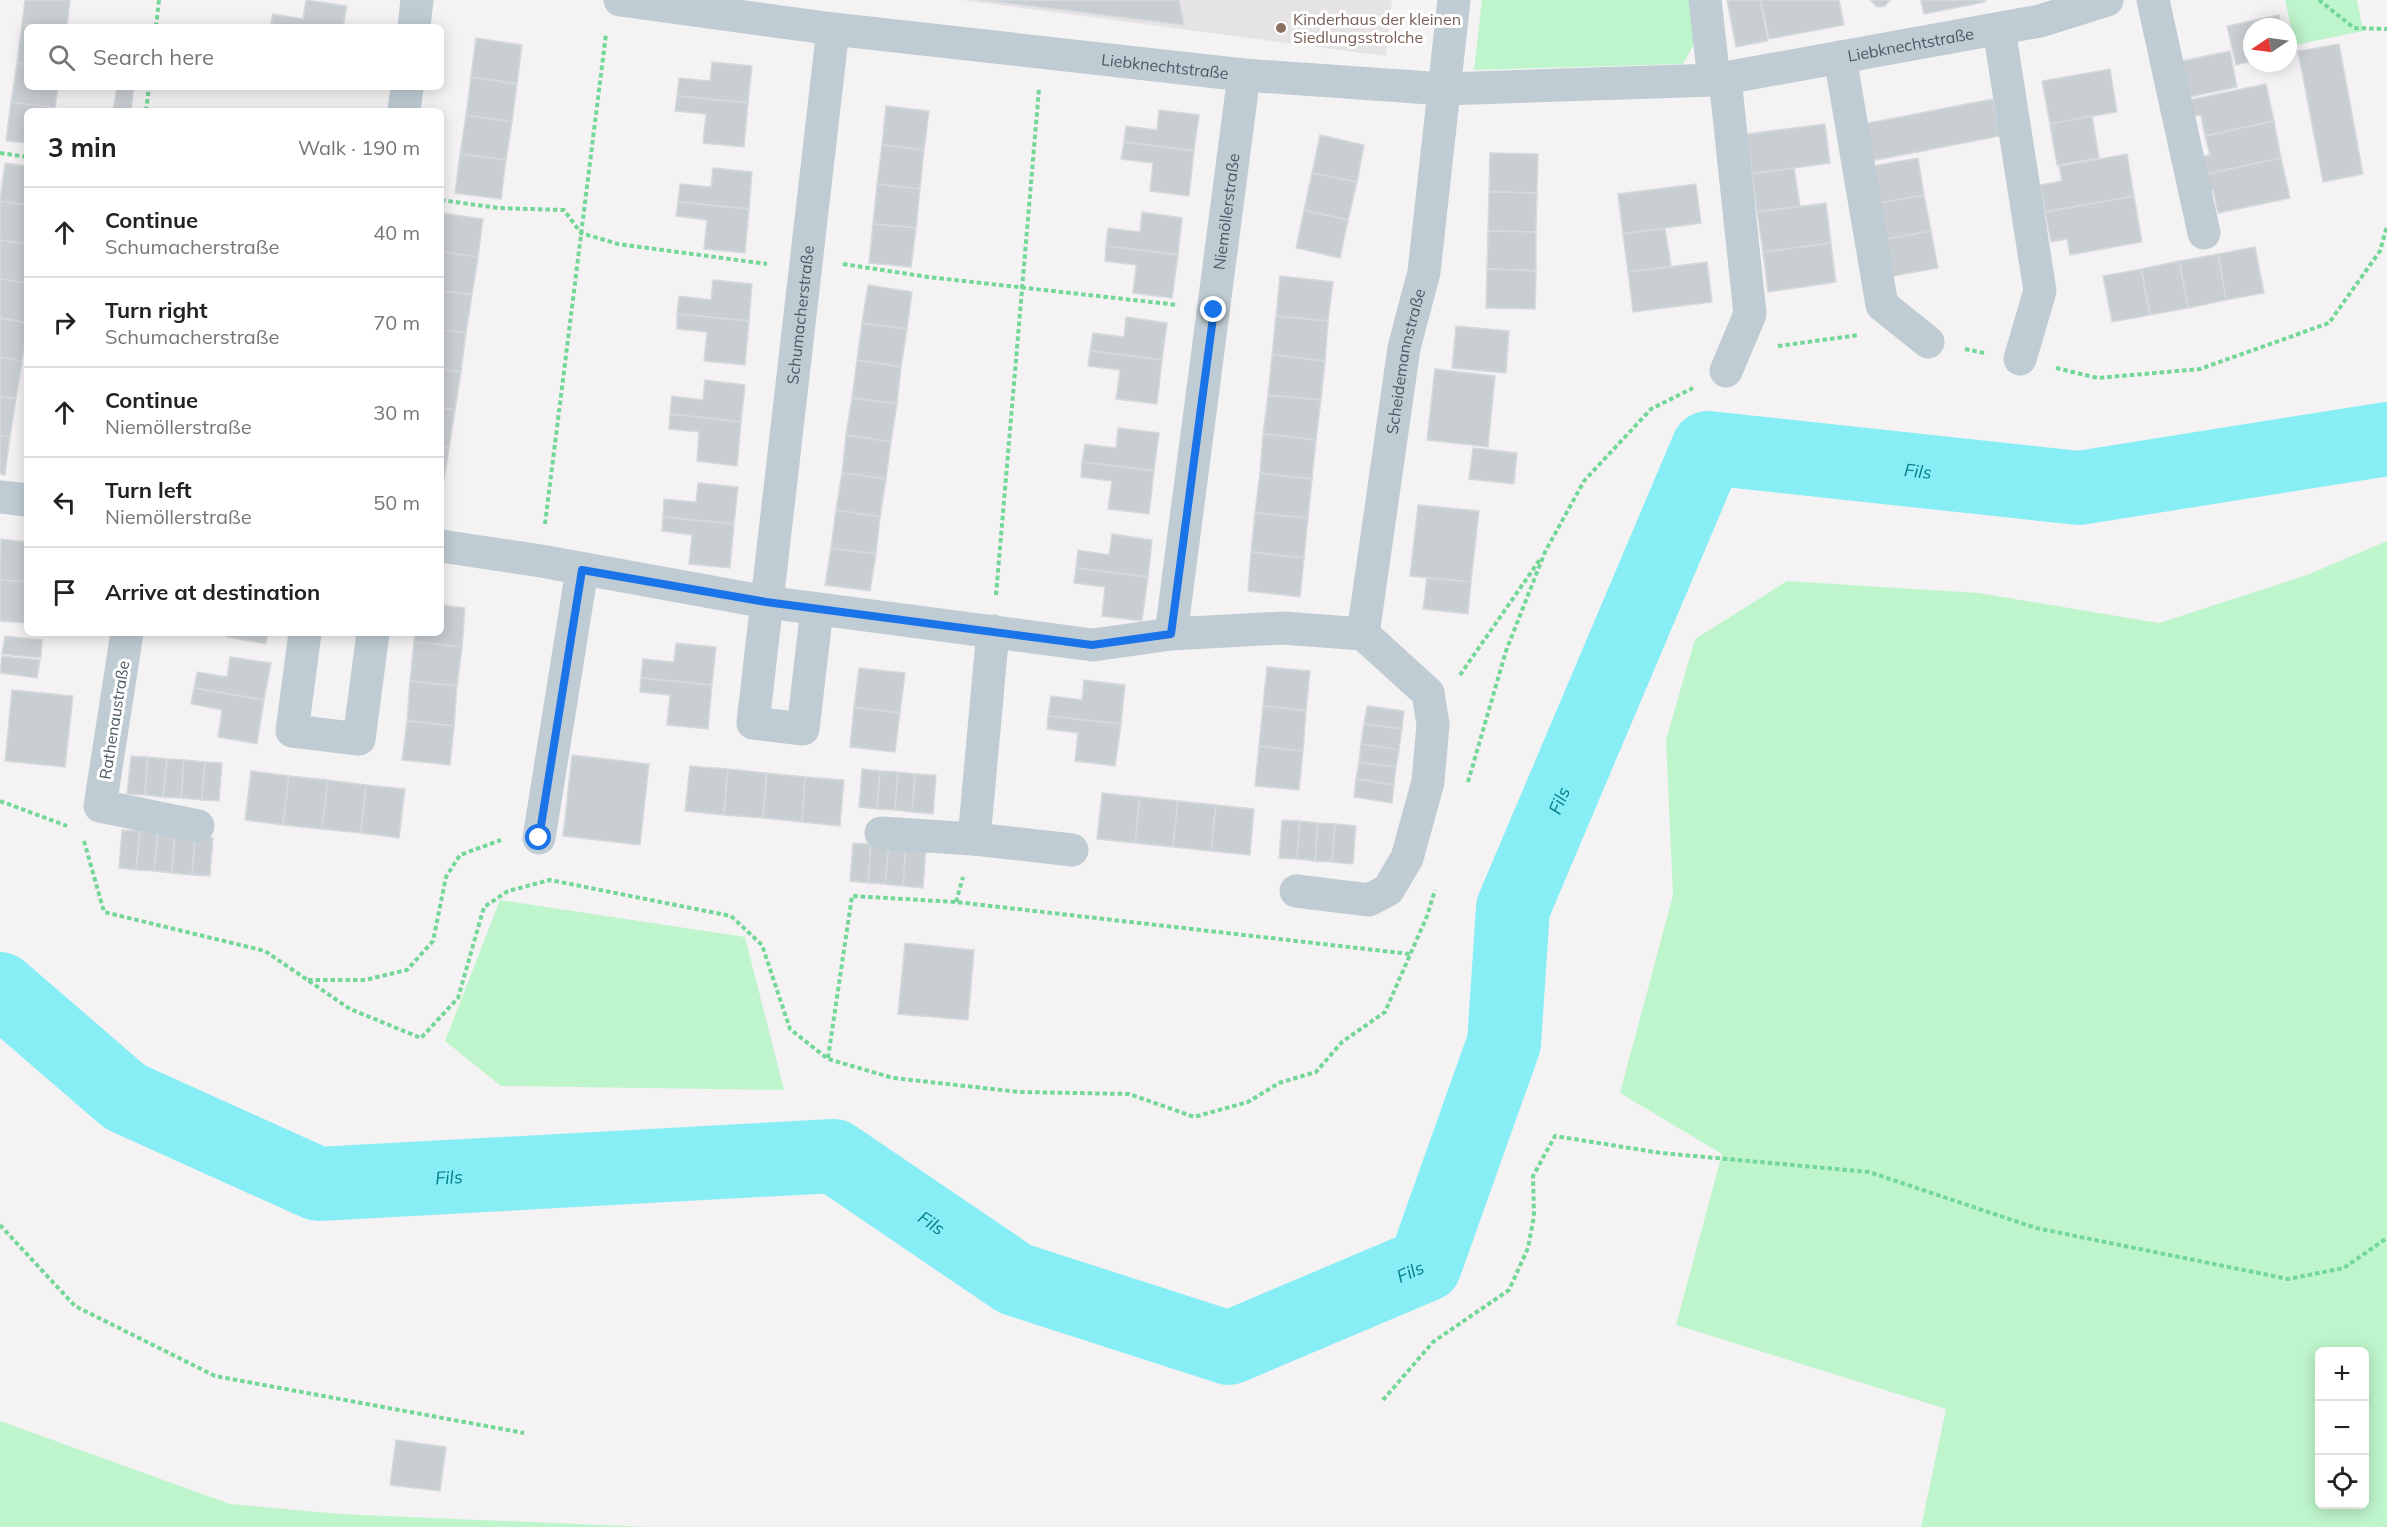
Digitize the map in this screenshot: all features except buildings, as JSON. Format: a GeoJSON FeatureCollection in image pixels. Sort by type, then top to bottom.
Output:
{"type":"FeatureCollection","features":[{"type":"Feature","properties":{"kind":"street"},"geometry":{"type":"LineString","coordinates":[[414,24],[417,0]]}},
{"type":"Feature","properties":{"kind":"street","name":"Scheidemannstraße"},"geometry":{"type":"LineString","coordinates":[[1363,634],[1404,348],[1424,272],[1454,0]]}},
{"type":"Feature","properties":{"kind":"street"},"geometry":{"type":"LineString","coordinates":[[1705,0],[1720,79],[1750,314],[1726,371]]}},
{"type":"Feature","properties":{"kind":"street","name":"Liebknechtstraße"},"geometry":{"type":"LineString","coordinates":[[613,12],[833,29],[1244,75],[1444,89],[1720,79],[2040,21],[2107,0]]}},
{"type":"Feature","properties":{"kind":"street"},"geometry":{"type":"LineString","coordinates":[[2152,0],[2204,233]]}},
{"type":"Feature","properties":{"kind":"street","name":"Schumacherstraße"},"geometry":{"type":"LineString","coordinates":[[817,609],[803,729],[753,723],[833,29]]}},
{"type":"Feature","properties":{"kind":"street"},"geometry":{"type":"LineString","coordinates":[[1999,29],[2040,291],[2020,359]]}},
{"type":"Feature","properties":{"kind":"street"},"geometry":{"type":"LineString","coordinates":[[1840,57],[1882,305],[1928,342]]}},
{"type":"Feature","properties":{"kind":"street","name":"Niemöllerstraße"},"geometry":{"type":"LineString","coordinates":[[1171,634],[1244,75]]}},
{"type":"Feature","properties":{"kind":"street"},"geometry":{"type":"LineString","coordinates":[[404,108],[407,90]]}},
{"type":"Feature","properties":{"kind":"street"},"geometry":{"type":"LineString","coordinates":[[0,497],[24,500]]}},
{"type":"Feature","properties":{"kind":"street"},"geometry":{"type":"LineString","coordinates":[[444,546],[541,561],[766,602],[1092,645],[1171,634],[1283,628],[1363,634],[1428,693],[1433,724],[1428,782],[1407,858],[1388,890],[1369,900],[1296,891]]}},
{"type":"Feature","properties":{"kind":"street"},"geometry":{"type":"LineString","coordinates":[[539,838],[582,570]]}},
{"type":"Feature","properties":{"kind":"street"},"geometry":{"type":"LineString","coordinates":[[974,839],[993,631]]}},
{"type":"Feature","properties":{"kind":"street","name":"Rathenaustraße"},"geometry":{"type":"LineString","coordinates":[[91,818],[126,636]]}},
{"type":"Feature","properties":{"kind":"street"},"geometry":{"type":"LineString","coordinates":[[305,636],[292,730],[359,739],[373,636]]}},
{"type":"Feature","properties":{"kind":"street"},"geometry":{"type":"LineString","coordinates":[[91,818],[198,826]]}},
{"type":"Feature","properties":{"kind":"street"},"geometry":{"type":"LineString","coordinates":[[881,833],[974,839],[1072,850]]}},
{"type":"Feature","properties":{"kind":"path"},"geometry":{"type":"LineString","coordinates":[[156,24],[159,0]]}},
{"type":"Feature","properties":{"kind":"path"},"geometry":{"type":"LineString","coordinates":[[2319,0],[2354,28],[2387,29]]}},
{"type":"Feature","properties":{"kind":"path"},"geometry":{"type":"LineString","coordinates":[[541,561],[581,233],[613,12]]}},
{"type":"Feature","properties":{"kind":"path"},"geometry":{"type":"LineString","coordinates":[[993,631],[1042,52]]}},
{"type":"Feature","properties":{"kind":"path"},"geometry":{"type":"LineString","coordinates":[[146,108],[149,90]]}},
{"type":"Feature","properties":{"kind":"path"},"geometry":{"type":"LineString","coordinates":[[0,153],[24,157]]}},
{"type":"Feature","properties":{"kind":"path"},"geometry":{"type":"LineString","coordinates":[[444,200],[498,208],[564,210],[581,233],[618,244],[768,264],[928,277],[1214,310]]}},
{"type":"Feature","properties":{"kind":"path"},"geometry":{"type":"LineString","coordinates":[[1928,342],[2020,359],[2098,378],[2200,369],[2329,323],[2379,250],[2387,226]]}},
{"type":"Feature","properties":{"kind":"path"},"geometry":{"type":"LineString","coordinates":[[1428,693],[1452,687],[1545,552],[1584,481],[1651,409],[1769,348],[1856,335],[1866,336]]}},
{"type":"Feature","properties":{"kind":"path"},"geometry":{"type":"LineString","coordinates":[[1465,793],[1506,651],[1545,552]]}},
{"type":"Feature","properties":{"kind":"path"},"geometry":{"type":"LineString","coordinates":[[0,801],[71,827]]}},
{"type":"Feature","properties":{"kind":"path"},"geometry":{"type":"LineString","coordinates":[[91,818],[104,912],[265,951],[350,1009],[421,1038],[458,998],[484,907],[508,891],[550,880],[731,916],[762,945],[790,1029],[828,1059],[904,1079],[1020,1092],[1129,1094],[1194,1117],[1248,1102],[1279,1083],[1317,1072],[1342,1042],[1385,1012],[1427,916],[1437,882]]}},
{"type":"Feature","properties":{"kind":"path"},"geometry":{"type":"LineString","coordinates":[[307,980],[365,980],[407,970],[433,941],[446,877],[460,855],[502,840],[539,838]]}},
{"type":"Feature","properties":{"kind":"path"},"geometry":{"type":"LineString","coordinates":[[828,1059],[852,896],[956,902],[1410,954]]}},
{"type":"Feature","properties":{"kind":"path"},"geometry":{"type":"LineString","coordinates":[[1383,1400],[1433,1342],[1509,1290],[1528,1248],[1534,1216],[1533,1176],[1555,1136],[1661,1153],[1869,1172],[2036,1228],[2288,1279],[2344,1268],[2387,1238]]}},
{"type":"Feature","properties":{"kind":"path"},"geometry":{"type":"LineString","coordinates":[[0,1225],[75,1306],[215,1376],[524,1433]]}},
{"type":"Feature","properties":{"kind":"shaded area","name":"Kinderhaus der kleinen Siedlungsstrolche"},"geometry":{"type":"Polygon","coordinates":[[[961,0],[1392,0],[1386,56],[961,0]]]}},
{"type":"Feature","properties":{"kind":"green space"},"geometry":{"type":"Polygon","coordinates":[[[1482,0],[1695,0],[1698,37],[1683,64],[1474,70],[1482,0]]]}},
{"type":"Feature","properties":{"kind":"green space"},"geometry":{"type":"Polygon","coordinates":[[[2285,0],[2357,0],[2363,31],[2297,45],[2297,18],[2289,18],[2285,0]]]}},
{"type":"Feature","properties":{"kind":"green space"},"geometry":{"type":"Polygon","coordinates":[[[2387,541],[2387,1527],[1921,1527],[1946,1409],[1676,1325],[1722,1154],[1620,1093],[1673,895],[1666,740],[1695,639],[1787,581],[1979,593],[2159,623],[2307,575],[2387,541]]]}},
{"type":"Feature","properties":{"kind":"green space"},"geometry":{"type":"Polygon","coordinates":[[[500,900],[745,937],[784,1090],[501,1086],[445,1041],[500,900]]]}},
{"type":"Feature","properties":{"kind":"green space"},"geometry":{"type":"Polygon","coordinates":[[[0,1421],[230,1504],[340,1514],[650,1527],[0,1527],[0,1421]]]}},
{"type":"Feature","properties":{"kind":"waterway","name":"Fils"},"geometry":{"type":"LineString","coordinates":[[0,989],[125,1097],[318,1184],[834,1156],[1015,1279],[1229,1348],[1425,1265],[1504,1043],[1513,908],[1708,448],[2079,488],[2387,439]]}},
{"type":"Feature","properties":{"kind":"place","name":"Kinderhaus der kleinen Siedlungsstrolche"},"geometry":{"type":"Point","coordinates":[1281,28]}},
{"type":"Feature","properties":{"kind":"route"},"geometry":{"type":"LineString","coordinates":[[539,838],[582,570],[766,602],[1092,645],[1171,634],[1214,310]]}}]}
